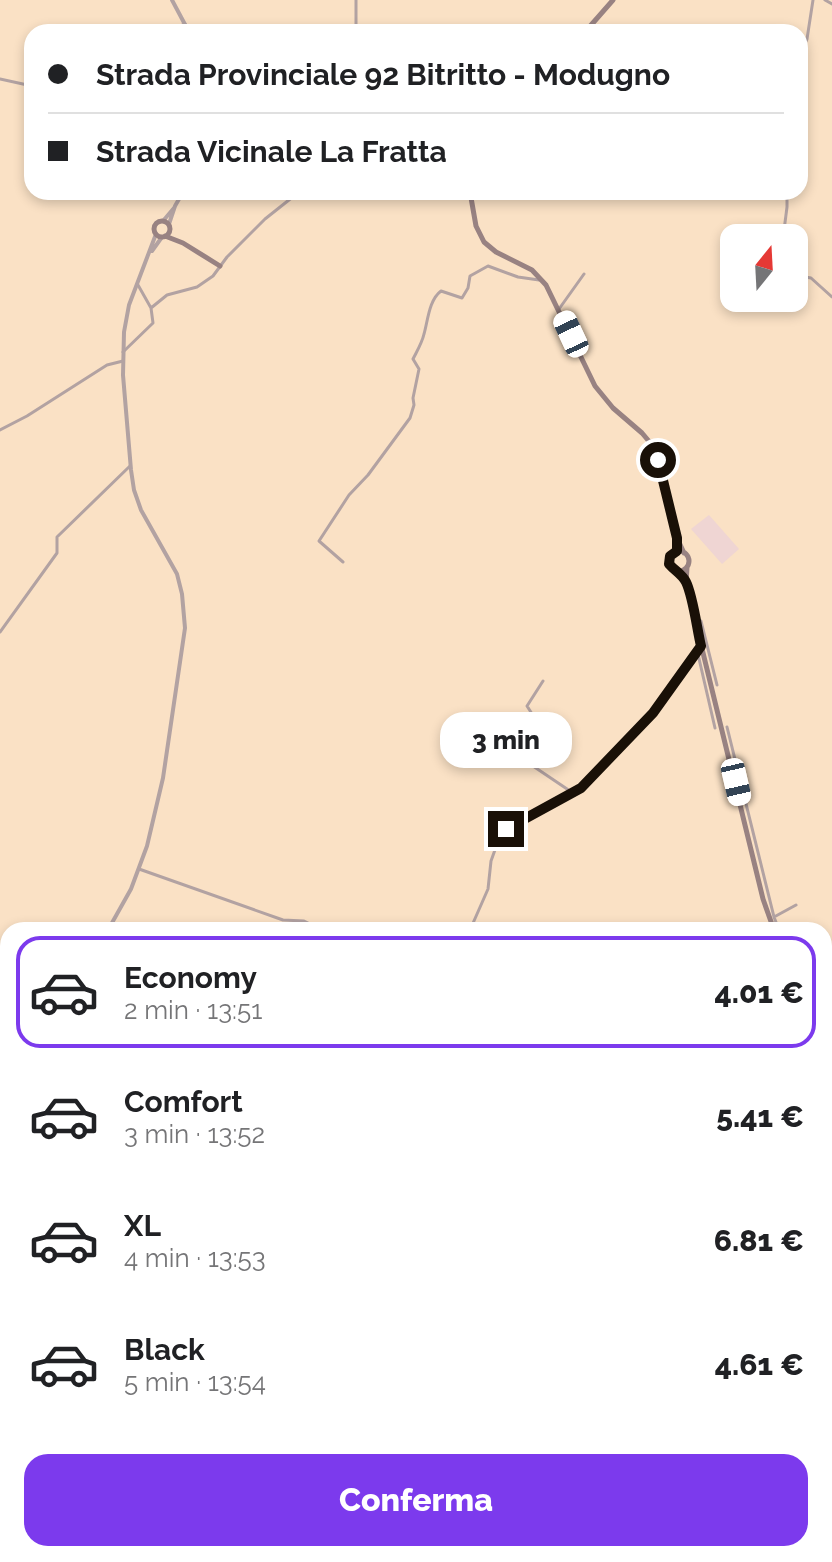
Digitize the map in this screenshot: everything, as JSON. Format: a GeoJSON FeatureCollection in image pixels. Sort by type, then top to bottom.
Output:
{"type":"FeatureCollection","features":[{"type":"Feature","properties":{"kind":"main road"},"geometry":{"type":"LineString","coordinates":[[592,24],[613,0]]}},
{"type":"Feature","properties":{"kind":"main road"},"geometry":{"type":"LineString","coordinates":[[471,200],[476,226],[484,242],[542,279],[595,386],[605,400],[653,446],[681,552],[689,561],[686,583],[699,648],[707,660],[763,899],[773,922]]}},
{"type":"Feature","properties":{"kind":"main road"},"geometry":{"type":"LineString","coordinates":[[164,231],[220,266]]}},
{"type":"Feature","properties":{"kind":"main road"},"geometry":{"type":"LineString","coordinates":[[681,552],[671,555],[669,561],[686,583]]}},
{"type":"Feature","properties":{"kind":"main road"},"geometry":{"type":"LineString","coordinates":[[678,571],[687,567]]}},
{"type":"Feature","properties":{"kind":"street"},"geometry":{"type":"LineString","coordinates":[[172,0],[185,24]]}},
{"type":"Feature","properties":{"kind":"street"},"geometry":{"type":"LineString","coordinates":[[356,0],[356,24]]}},
{"type":"Feature","properties":{"kind":"street"},"geometry":{"type":"LineString","coordinates":[[808,32],[813,0]]}},
{"type":"Feature","properties":{"kind":"street"},"geometry":{"type":"LineString","coordinates":[[825,0],[832,4]]}},
{"type":"Feature","properties":{"kind":"street"},"geometry":{"type":"LineString","coordinates":[[0,79],[24,84]]}},
{"type":"Feature","properties":{"kind":"street"},"geometry":{"type":"LineString","coordinates":[[112,922],[131,889],[147,846],[163,778],[185,628],[177,574],[141,510],[134,490],[123,361],[127,314],[136,282],[178,200]]}},
{"type":"Feature","properties":{"kind":"street"},"geometry":{"type":"LineString","coordinates":[[151,308],[167,295],[197,287],[213,276],[265,219],[289,200]]}},
{"type":"Feature","properties":{"kind":"street"},"geometry":{"type":"LineString","coordinates":[[785,224],[787,200]]}},
{"type":"Feature","properties":{"kind":"street"},"geometry":{"type":"LineString","coordinates":[[343,562],[319,541],[349,495],[368,475],[410,418],[419,369],[413,359],[424,337],[435,295],[441,291],[462,298],[470,276],[488,266],[518,277],[542,279]]}},
{"type":"Feature","properties":{"kind":"street"},"geometry":{"type":"LineString","coordinates":[[559,309],[584,274]]}},
{"type":"Feature","properties":{"kind":"street"},"geometry":{"type":"LineString","coordinates":[[808,278],[832,297]]}},
{"type":"Feature","properties":{"kind":"street"},"geometry":{"type":"LineString","coordinates":[[123,352],[151,327],[153,317],[136,282]]}},
{"type":"Feature","properties":{"kind":"street"},"geometry":{"type":"LineString","coordinates":[[0,430],[107,365],[123,361]]}},
{"type":"Feature","properties":{"kind":"street"},"geometry":{"type":"LineString","coordinates":[[0,632],[57,553],[57,537],[130,466]]}},
{"type":"Feature","properties":{"kind":"street"},"geometry":{"type":"LineString","coordinates":[[701,621],[707,660],[717,685]]}},
{"type":"Feature","properties":{"kind":"street"},"geometry":{"type":"LineString","coordinates":[[699,648],[715,728]]}},
{"type":"Feature","properties":{"kind":"street"},"geometry":{"type":"LineString","coordinates":[[474,922],[488,889],[491,861],[501,833],[576,792],[653,713],[699,648]]}},
{"type":"Feature","properties":{"kind":"street"},"geometry":{"type":"LineString","coordinates":[[543,681],[527,706],[534,717],[524,760],[576,792]]}},
{"type":"Feature","properties":{"kind":"street"},"geometry":{"type":"LineString","coordinates":[[727,727],[738,782],[775,922]]}},
{"type":"Feature","properties":{"kind":"street"},"geometry":{"type":"LineString","coordinates":[[139,869],[283,920],[306,922]]}},
{"type":"Feature","properties":{"kind":"street"},"geometry":{"type":"LineString","coordinates":[[774,917],[796,905]]}},
{"type":"Feature","properties":{"kind":"street"},"geometry":{"type":"LineString","coordinates":[[832,1326],[832,1332]]}},
{"type":"Feature","properties":{"kind":"shaded area"},"geometry":{"type":"Polygon","coordinates":[[[709,515],[739,549],[722,564],[691,529],[709,515]]]}},
{"type":"Feature","properties":{"kind":"route"},"geometry":{"type":"LineString","coordinates":[[506,829],[581,788],[653,713],[701,646],[686,583],[669,564],[670,556],[677,551],[677,538],[658,460]]}}]}
